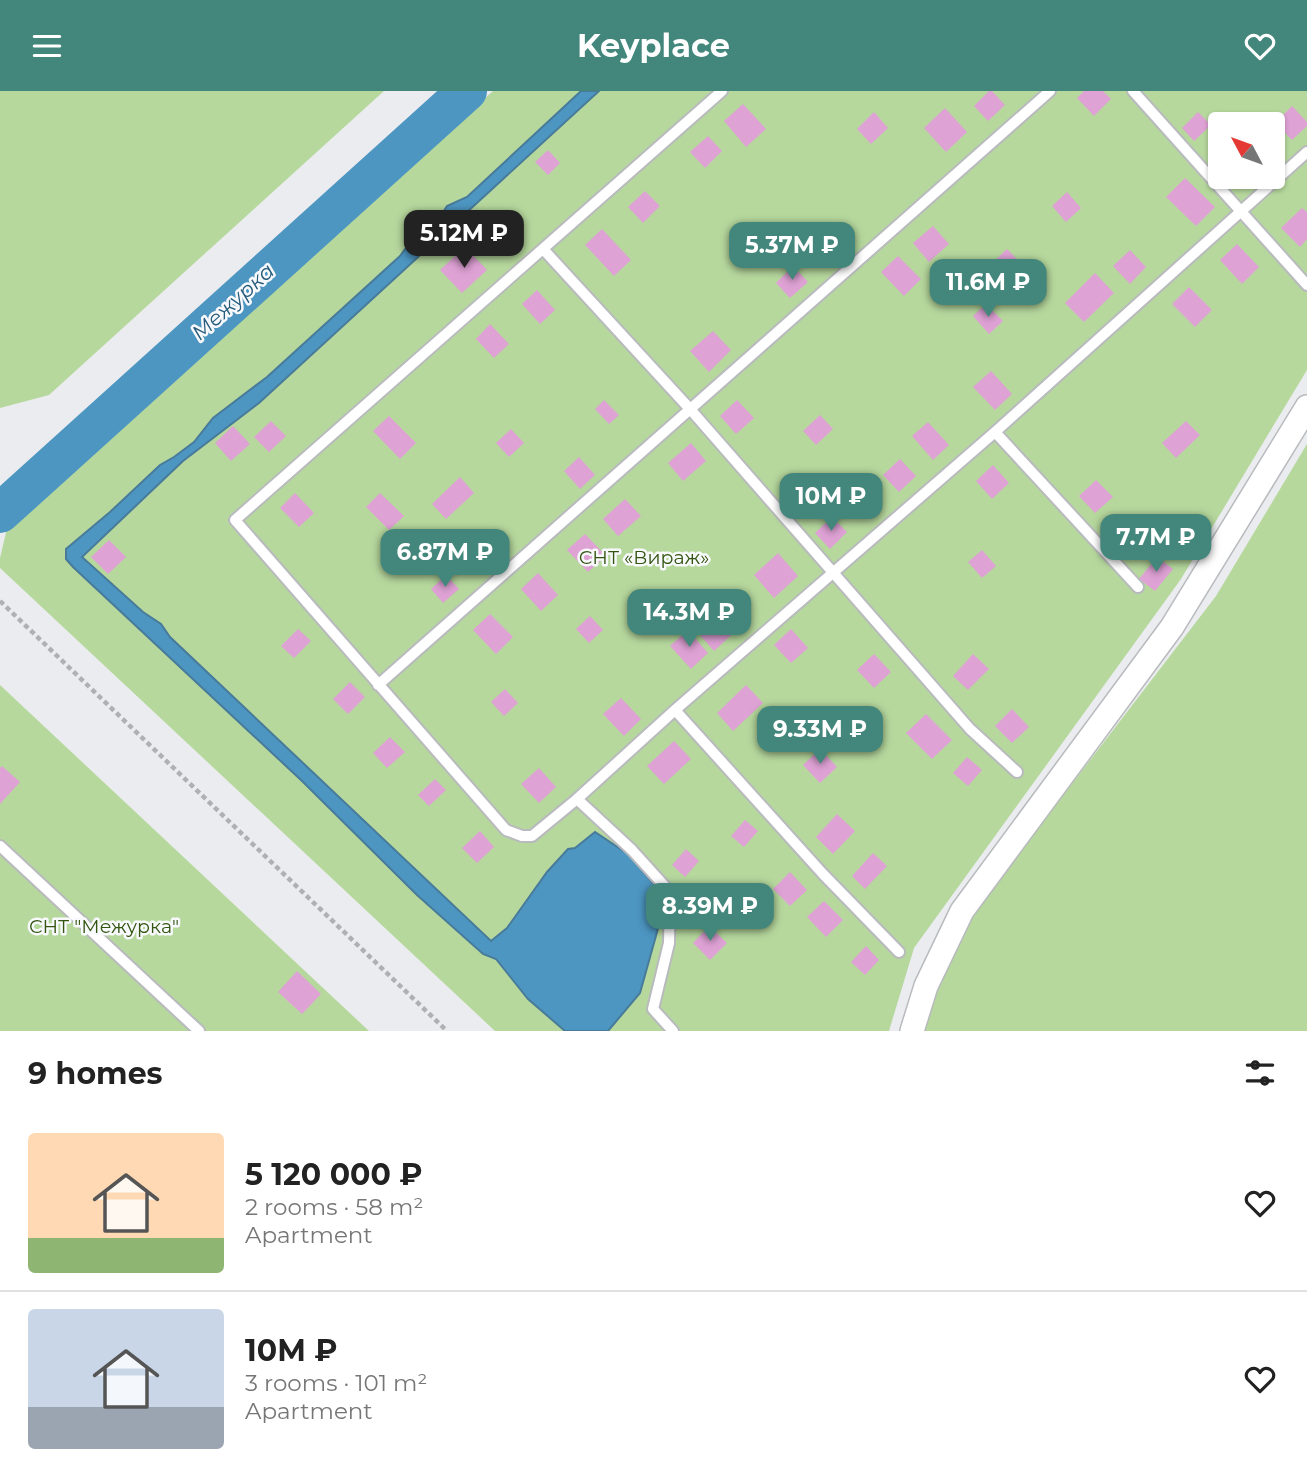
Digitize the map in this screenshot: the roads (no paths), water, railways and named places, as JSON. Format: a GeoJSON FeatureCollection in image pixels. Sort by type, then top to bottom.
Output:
{"type":"FeatureCollection","features":[{"type":"Feature","properties":{"kind":"street"},"geometry":{"type":"LineString","coordinates":[[912,1031],[926,986],[962,911],[1172,627],[1307,407]]}},
{"type":"Feature","properties":{"kind":"lane"},"geometry":{"type":"LineString","coordinates":[[722,91],[235,520],[506,830],[522,837],[532,836],[577,799],[675,710],[995,432],[1307,152]]}},
{"type":"Feature","properties":{"kind":"lane"},"geometry":{"type":"LineString","coordinates":[[378,685],[1050,91]]}},
{"type":"Feature","properties":{"kind":"lane"},"geometry":{"type":"LineString","coordinates":[[1133,91],[1307,285]]}},
{"type":"Feature","properties":{"kind":"lane"},"geometry":{"type":"LineString","coordinates":[[543,249],[690,409],[970,729],[1017,772]]}},
{"type":"Feature","properties":{"kind":"lane"},"geometry":{"type":"LineString","coordinates":[[995,432],[1138,587]]}},
{"type":"Feature","properties":{"kind":"lane"},"geometry":{"type":"LineString","coordinates":[[675,710],[823,874],[899,952]]}},
{"type":"Feature","properties":{"kind":"lane"},"geometry":{"type":"LineString","coordinates":[[577,799],[632,850],[670,892],[669,943],[653,1009],[673,1031]]}},
{"type":"Feature","properties":{"kind":"lane"},"geometry":{"type":"LineString","coordinates":[[0,846],[199,1031]]}},
{"type":"Feature","properties":{"kind":"water"},"geometry":{"type":"Polygon","coordinates":[[[581,91],[599,91],[259,403],[183,461],[82,557],[143,612],[161,624],[170,637],[491,941],[507,928],[547,872],[568,849],[575,848],[595,832],[628,854],[664,896],[664,907],[640,993],[608,1031],[565,1031],[528,999],[496,959],[483,954],[417,895],[302,781],[66,559],[66,549],[160,465],[194,442],[213,418],[267,377],[400,256],[419,230],[437,222],[447,206],[467,197],[581,91]]]}},
{"type":"Feature","properties":{"kind":"waterway","name":"Межурка"},"geometry":{"type":"LineString","coordinates":[[0,513],[467,91]]}},
{"type":"Feature","properties":{"kind":"park label","name":"СНТ «Вираж»"},"geometry":{"type":"Point","coordinates":[644,557]}},
{"type":"Feature","properties":{"kind":"park label","name":"СНТ \"Межурка\""},"geometry":{"type":"Point","coordinates":[104,926]}}]}
